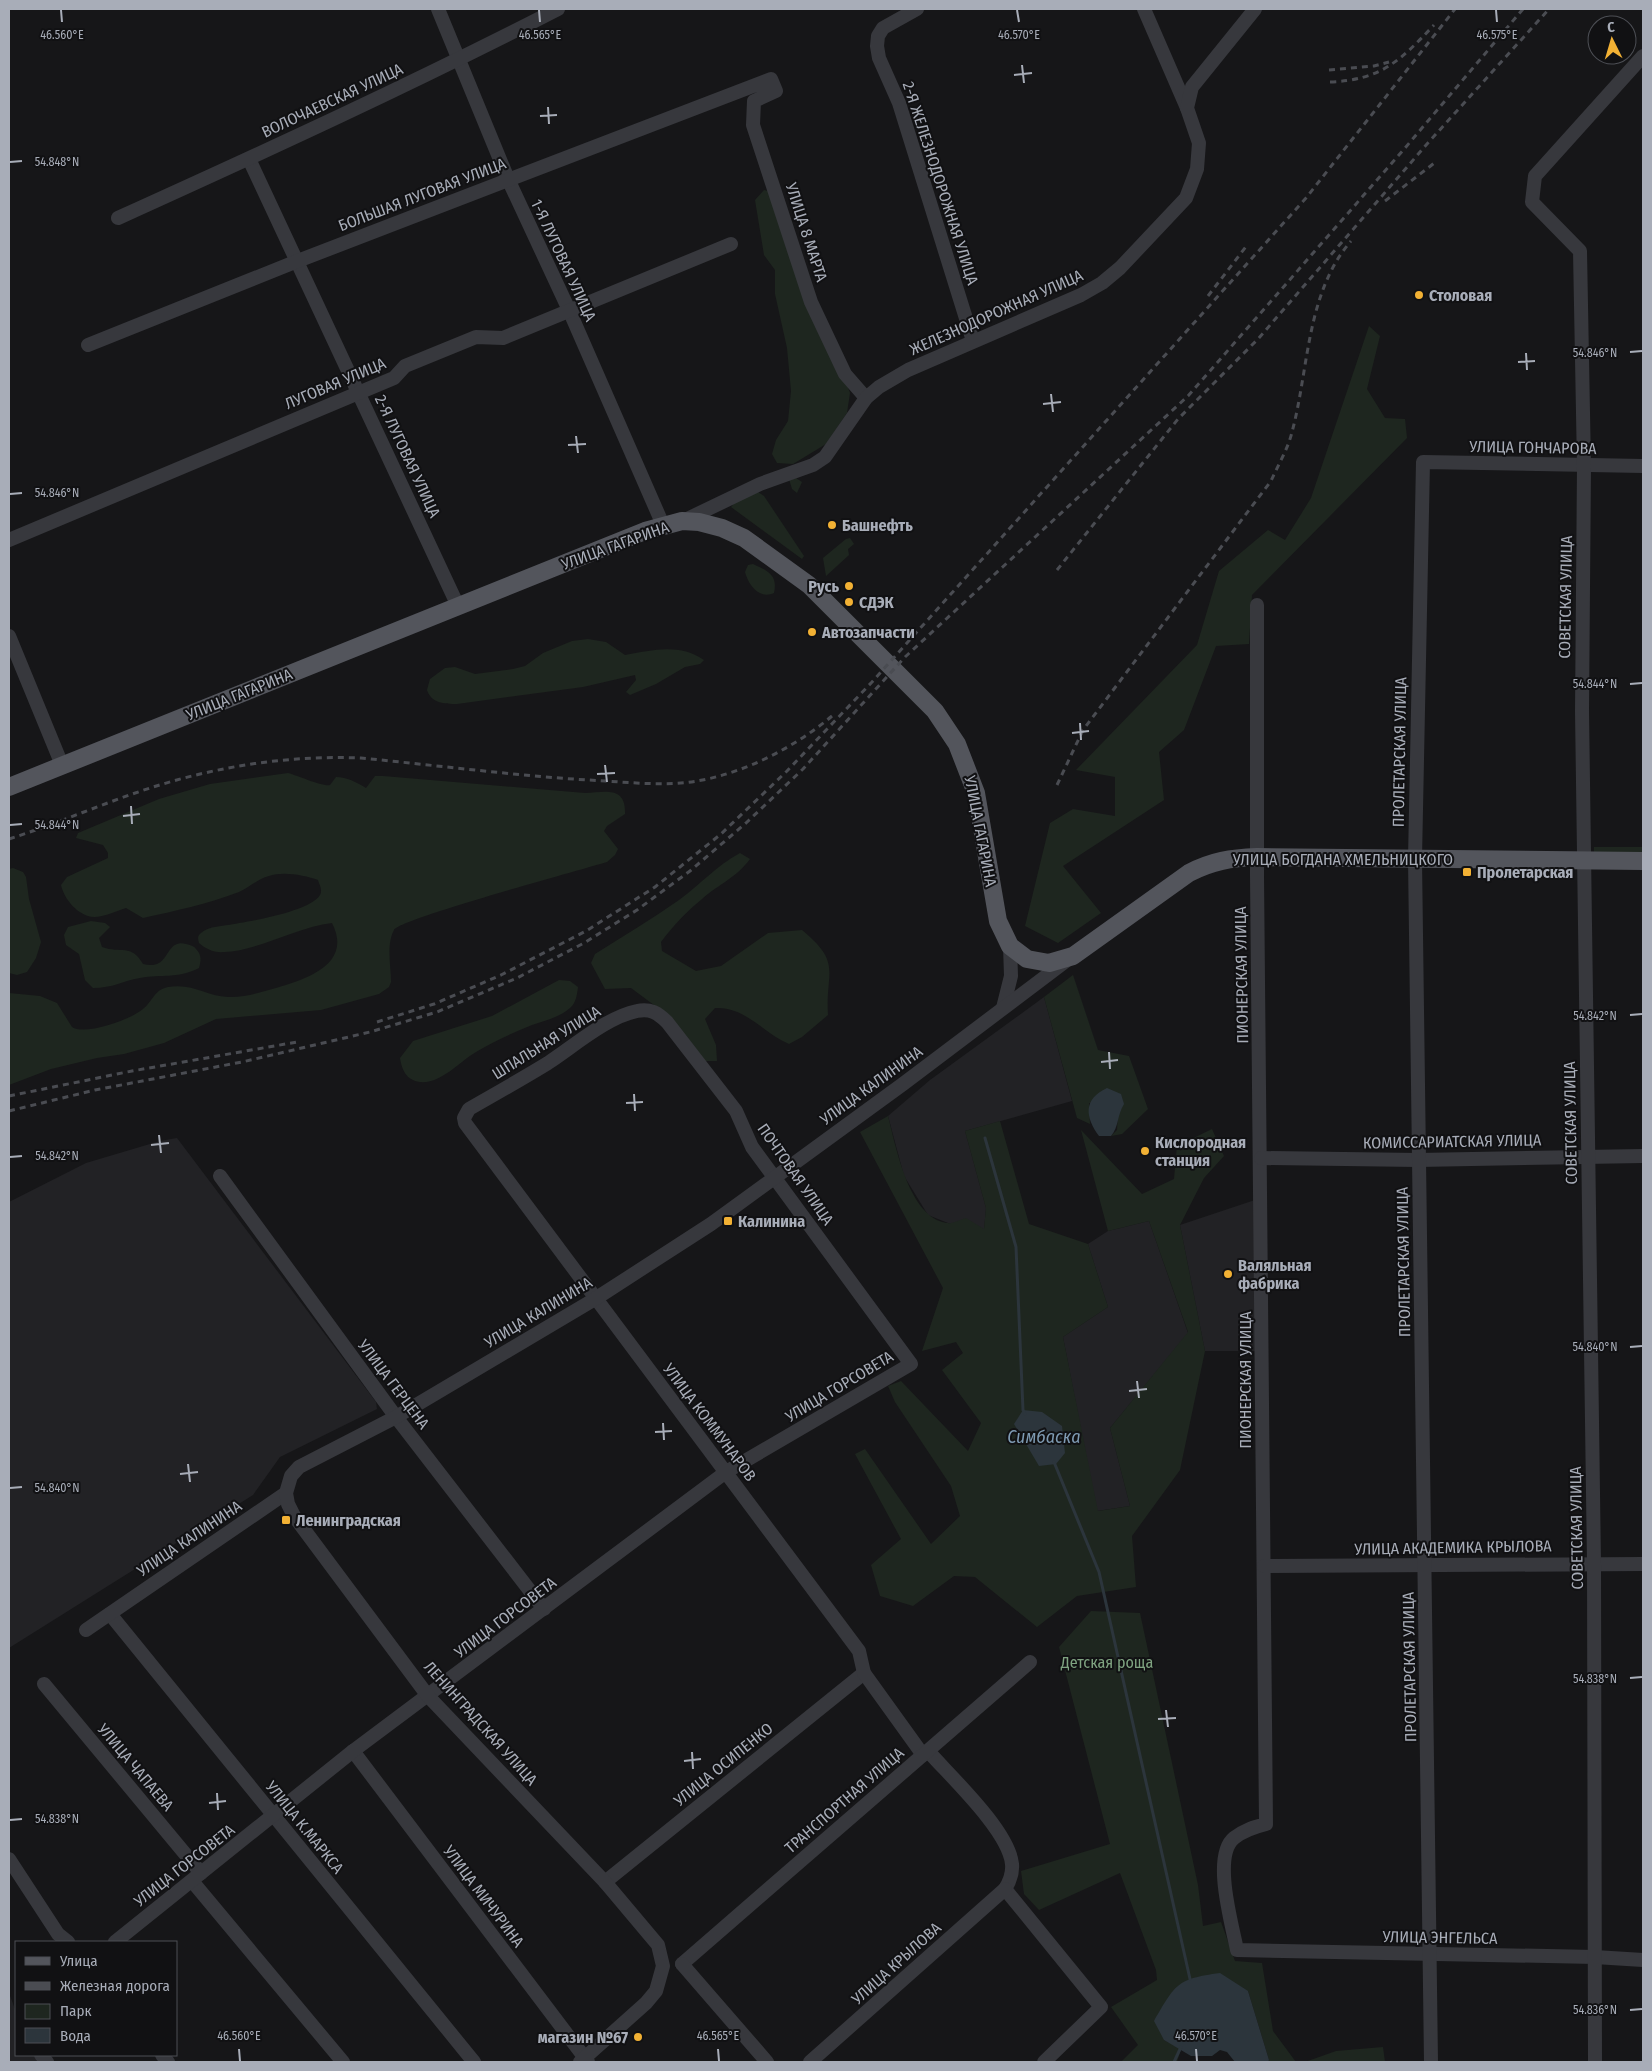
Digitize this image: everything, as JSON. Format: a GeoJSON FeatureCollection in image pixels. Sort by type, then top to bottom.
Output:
{"type":"FeatureCollection","features":[{"type":"Feature","properties":{"kind":"main road","name":"УЛИЦА ГАГАРИНА"},"geometry":{"type":"LineString","coordinates":[[9,787],[663,525],[682,521],[699,522],[722,528],[744,538],[808,585],[935,711],[957,744],[967,765],[982,822],[998,921],[1010,946]]}},
{"type":"Feature","properties":{"kind":"main road","name":"УЛИЦА БОГДАНА ХМЕЛЬНИЦКОГО"},"geometry":{"type":"LineString","coordinates":[[1073,956],[1189,873],[1208,863],[1222,859],[1257,857],[1643,861]]}},
{"type":"Feature","properties":{"kind":"main road"},"geometry":{"type":"LineString","coordinates":[[1010,946],[1027,959],[1038,962],[1060,961],[1073,956]]}},
{"type":"Feature","properties":{"kind":"street","name":"1-Я ЛУГОВАЯ УЛИЦА"},"geometry":{"type":"LineString","coordinates":[[438,9],[508,179],[569,310],[663,525]]}},
{"type":"Feature","properties":{"kind":"street","name":"ВОЛОЧАЕВСКАЯ УЛИЦА"},"geometry":{"type":"LineString","coordinates":[[118,218],[249,159],[458,60],[558,9]]}},
{"type":"Feature","properties":{"kind":"street","name":"2-Я ЖЕЛЕЗНОДОРОЖНАЯ УЛИЦА"},"geometry":{"type":"LineString","coordinates":[[917,9],[883,28],[878,36],[879,58],[899,103],[973,341]]}},
{"type":"Feature","properties":{"kind":"street","name":"ЖЕЛЕЗНОДОРОЖНАЯ УЛИЦА"},"geometry":{"type":"LineString","coordinates":[[682,521],[760,484],[813,465],[826,457],[866,398],[879,387],[908,370],[1081,295],[1102,283],[1120,268],[1186,198],[1197,169],[1199,143],[1187,108],[1144,9]]}},
{"type":"Feature","properties":{"kind":"street"},"geometry":{"type":"LineString","coordinates":[[1187,108],[1192,87],[1254,9]]}},
{"type":"Feature","properties":{"kind":"street","name":"СОВЕТСКАЯ УЛИЦА"},"geometry":{"type":"LineString","coordinates":[[1595,2062],[1594,1563],[1582,692],[1584,466],[1580,251],[1532,202],[1535,176],[1643,56]]}},
{"type":"Feature","properties":{"kind":"street","name":"БОЛЬШАЯ ЛУГОВАЯ УЛИЦА"},"geometry":{"type":"LineString","coordinates":[[88,345],[508,179],[771,79]]}},
{"type":"Feature","properties":{"kind":"street","name":"УЛИЦА 8 МАРТА"},"geometry":{"type":"LineString","coordinates":[[771,79],[776,91],[754,101],[753,125],[811,302],[845,374],[866,398]]}},
{"type":"Feature","properties":{"kind":"street","name":"2-Я ЛУГОВАЯ УЛИЦА"},"geometry":{"type":"LineString","coordinates":[[249,159],[295,262],[360,392],[458,606]]}},
{"type":"Feature","properties":{"kind":"street","name":"ЛУГОВАЯ УЛИЦА"},"geometry":{"type":"LineString","coordinates":[[9,540],[394,378],[405,366],[476,338],[503,338],[730,244]]}},
{"type":"Feature","properties":{"kind":"street","name":"УЛИЦА ГОНЧАРОВА"},"geometry":{"type":"LineString","coordinates":[[1423,462],[1643,466]]}},
{"type":"Feature","properties":{"kind":"street","name":"ПРОЛЕТАРСКАЯ УЛИЦА"},"geometry":{"type":"LineString","coordinates":[[1423,462],[1415,859],[1431,2062]]}},
{"type":"Feature","properties":{"kind":"street","name":"ПИОНЕРСКАЯ УЛИЦА"},"geometry":{"type":"LineString","coordinates":[[1237,1950],[1224,1877],[1224,1857],[1232,1839],[1248,1829],[1266,1824],[1257,857],[1257,605]]}},
{"type":"Feature","properties":{"kind":"street"},"geometry":{"type":"LineString","coordinates":[[9,636],[62,765]]}},
{"type":"Feature","properties":{"kind":"street"},"geometry":{"type":"LineString","coordinates":[[1003,1008],[1011,976],[1010,946]]}},
{"type":"Feature","properties":{"kind":"street","name":"УЛИЦА КАЛИНИНА"},"geometry":{"type":"LineString","coordinates":[[86,1630],[286,1493],[291,1476],[299,1467],[396,1417],[595,1298],[711,1224],[1073,956]]}},
{"type":"Feature","properties":{"kind":"street","name":"ШПАЛЬНАЯ УЛИЦА"},"geometry":{"type":"LineString","coordinates":[[465,1113],[617,1018],[638,1010],[649,1010]]}},
{"type":"Feature","properties":{"kind":"street","name":"ПОЧТОВАЯ УЛИЦА"},"geometry":{"type":"LineString","coordinates":[[649,1010],[658,1013],[668,1022],[736,1111],[752,1147],[911,1364]]}},
{"type":"Feature","properties":{"kind":"street","name":"УЛИЦА КОММУНАРОВ"},"geometry":{"type":"LineString","coordinates":[[465,1113],[465,1123],[858,1651],[864,1673],[925,1753],[1001,1834],[1012,1863],[1011,1878],[1005,1889]]}},
{"type":"Feature","properties":{"kind":"street","name":"КОМИССАРИАТСКАЯ УЛИЦА"},"geometry":{"type":"LineString","coordinates":[[1261,1158],[1418,1160],[1643,1156]]}},
{"type":"Feature","properties":{"kind":"street","name":"УЛИЦА ГЕРЦЕНА"},"geometry":{"type":"LineString","coordinates":[[220,1176],[396,1417],[544,1609]]}},
{"type":"Feature","properties":{"kind":"street","name":"УЛИЦА ГОРСОВЕТА"},"geometry":{"type":"LineString","coordinates":[[116,1941],[353,1751],[726,1472],[911,1364]]}},
{"type":"Feature","properties":{"kind":"street","name":"ЛЕНИНГРАДСКАЯ УЛИЦА"},"geometry":{"type":"LineString","coordinates":[[286,1493],[288,1504],[294,1516],[428,1696],[652,1935],[658,1945],[663,1966]]}},
{"type":"Feature","properties":{"kind":"street","name":"УЛИЦА АКАДЕМИКА КРЫЛОВА"},"geometry":{"type":"LineString","coordinates":[[1264,1566],[1643,1564]]}},
{"type":"Feature","properties":{"kind":"street","name":"УЛИЦА К.МАРКСА"},"geometry":{"type":"LineString","coordinates":[[110,1614],[474,2062]]}},
{"type":"Feature","properties":{"kind":"street","name":"ТРАНСПОРТНАЯ УЛИЦА"},"geometry":{"type":"LineString","coordinates":[[682,1964],[1030,1662]]}},
{"type":"Feature","properties":{"kind":"street","name":"УЛИЦА ОСИПЕНКО"},"geometry":{"type":"LineString","coordinates":[[604,1882],[864,1673]]}},
{"type":"Feature","properties":{"kind":"street","name":"УЛИЦА ЧАПАЕВА"},"geometry":{"type":"LineString","coordinates":[[44,1684],[343,2062]]}},
{"type":"Feature","properties":{"kind":"street","name":"УЛИЦА МИЧУРИНА"},"geometry":{"type":"LineString","coordinates":[[353,1751],[584,2061]]}},
{"type":"Feature","properties":{"kind":"street"},"geometry":{"type":"LineString","coordinates":[[9,1859],[58,1934],[67,1941]]}},
{"type":"Feature","properties":{"kind":"street"},"geometry":{"type":"LineString","coordinates":[[1005,1889],[1101,2007],[1044,2062]]}},
{"type":"Feature","properties":{"kind":"street","name":"УЛИЦА КРЫЛОВА"},"geometry":{"type":"LineString","coordinates":[[810,2062],[1005,1889]]}},
{"type":"Feature","properties":{"kind":"street","name":"УЛИЦА ЭНГЕЛЬСА"},"geometry":{"type":"LineString","coordinates":[[1237,1950],[1595,1957],[1643,1960]]}},
{"type":"Feature","properties":{"kind":"street"},"geometry":{"type":"LineString","coordinates":[[584,2061],[646,2004],[656,1991],[663,1966],[682,1964],[767,2062]]}},
{"type":"Feature","properties":{"kind":"shaded area"},"geometry":{"type":"Polygon","coordinates":[[[1044,997],[1072,1101],[965,1131],[986,1208],[984,1230],[948,1223],[928,1215],[904,1176],[888,1116],[930,1080],[1044,997]]]}},
{"type":"Feature","properties":{"kind":"shaded area"},"geometry":{"type":"Polygon","coordinates":[[[177,1138],[376,1402],[377,1409],[280,1457],[253,1495],[9,1648],[9,1202],[86,1163],[160,1141],[177,1138]]]}},
{"type":"Feature","properties":{"kind":"shaded area"},"geometry":{"type":"Polygon","coordinates":[[[1255,1200],[1255,1351],[1205,1351],[1180,1225],[1255,1200]]]}},
{"type":"Feature","properties":{"kind":"shaded area"},"geometry":{"type":"Polygon","coordinates":[[[1149,1221],[1188,1333],[1110,1428],[1130,1506],[1097,1511],[1063,1337],[1108,1307],[1088,1244],[1108,1231],[1149,1221]]]}},
{"type":"Feature","properties":{"kind":"shaded area"},"geometry":{"type":"Polygon","coordinates":[[[9,1993],[15,2009],[15,2056],[34,2056],[37,2062],[9,2062],[9,1993]]]}},
{"type":"Feature","properties":{"kind":"green space"},"geometry":{"type":"Polygon","coordinates":[[[764,190],[777,193],[850,393],[847,413],[826,444],[793,464],[777,463],[772,454],[776,440],[788,421],[791,391],[787,348],[775,294],[775,270],[764,255],[755,200],[764,190]]]}},
{"type":"Feature","properties":{"kind":"green space"},"geometry":{"type":"Polygon","coordinates":[[[1369,326],[1380,336],[1367,389],[1385,418],[1405,419],[1407,438],[1252,595],[1249,644],[1216,646],[1184,730],[1159,752],[1164,800],[1063,866],[1101,913],[1058,943],[1025,926],[1050,823],[1073,809],[1115,816],[1115,777],[1076,770],[1197,645],[1219,571],[1268,530],[1285,540],[1311,498],[1369,326]]]}},
{"type":"Feature","properties":{"kind":"green space"},"geometry":{"type":"Polygon","coordinates":[[[796,478],[802,482],[797,493],[792,489],[789,479],[796,478]]]}},
{"type":"Feature","properties":{"kind":"green space"},"geometry":{"type":"Polygon","coordinates":[[[758,492],[764,496],[804,556],[802,559],[731,507],[737,500],[758,492]]]}},
{"type":"Feature","properties":{"kind":"green space"},"geometry":{"type":"Polygon","coordinates":[[[850,538],[854,544],[848,549],[849,555],[826,576],[823,558],[846,539],[850,538]]]}},
{"type":"Feature","properties":{"kind":"green space"},"geometry":{"type":"Polygon","coordinates":[[[753,564],[771,574],[775,582],[774,593],[769,595],[759,593],[752,586],[745,572],[748,565],[753,564]]]}},
{"type":"Feature","properties":{"kind":"green space"},"geometry":{"type":"Polygon","coordinates":[[[588,639],[606,642],[625,655],[666,649],[685,651],[704,660],[700,664],[685,667],[656,684],[630,695],[626,692],[636,680],[635,675],[583,687],[457,704],[443,703],[435,700],[427,690],[430,679],[445,668],[455,667],[475,674],[513,669],[525,666],[543,653],[572,641],[588,639]]]}},
{"type":"Feature","properties":{"kind":"green space"},"geometry":{"type":"Polygon","coordinates":[[[288,773],[327,785],[330,785],[336,777],[344,778],[366,788],[375,776],[383,776],[585,793],[607,792],[618,795],[622,799],[625,814],[607,826],[604,831],[618,849],[615,855],[607,862],[457,906],[404,924],[394,930],[390,942],[391,982],[389,987],[379,994],[321,1010],[216,1019],[164,1043],[124,1054],[97,1058],[51,1069],[9,1085],[9,993],[40,996],[57,1003],[72,1027],[78,1029],[97,1028],[137,1013],[163,988],[177,986],[220,996],[246,996],[301,980],[323,968],[332,959],[336,949],[337,937],[332,923],[305,929],[237,951],[214,951],[199,943],[199,935],[208,929],[267,918],[294,910],[314,901],[320,895],[321,889],[318,880],[313,878],[294,874],[265,877],[243,890],[227,896],[191,907],[143,918],[126,908],[102,916],[94,917],[83,914],[65,896],[61,885],[67,877],[108,858],[108,853],[103,845],[76,838],[78,833],[159,799],[210,784],[288,773]]]}},
{"type":"Feature","properties":{"kind":"green space"},"geometry":{"type":"Polygon","coordinates":[[[1594,847],[1643,847],[1643,853],[1594,852],[1594,847]]]}},
{"type":"Feature","properties":{"kind":"green space"},"geometry":{"type":"Polygon","coordinates":[[[740,853],[750,859],[745,866],[708,894],[680,919],[661,942],[662,951],[696,971],[721,966],[768,933],[802,930],[823,951],[827,960],[829,969],[828,1015],[802,1037],[789,1044],[736,1011],[715,1008],[705,1019],[716,1045],[717,1061],[701,1061],[662,1011],[631,988],[605,989],[591,963],[595,954],[679,900],[731,858],[740,853]]]}},
{"type":"Feature","properties":{"kind":"green space"},"geometry":{"type":"Polygon","coordinates":[[[13,868],[23,872],[26,877],[29,899],[41,942],[36,958],[27,972],[17,975],[9,973],[9,869],[13,868]]]}},
{"type":"Feature","properties":{"kind":"green space"},"geometry":{"type":"Polygon","coordinates":[[[91,921],[105,923],[110,927],[99,938],[102,947],[130,951],[143,964],[151,965],[157,964],[162,960],[176,944],[186,944],[194,947],[199,954],[201,960],[199,968],[183,974],[140,978],[106,987],[93,988],[85,980],[79,954],[66,945],[64,935],[68,927],[91,921]]]}},
{"type":"Feature","properties":{"kind":"green space"},"geometry":{"type":"Polygon","coordinates":[[[1073,975],[1098,1050],[1129,1056],[1148,1109],[1122,1134],[1111,1136],[1117,1130],[1118,1113],[1089,1103],[1090,1124],[1077,1118],[1044,997],[1073,975]]]}},
{"type":"Feature","properties":{"kind":"green space"},"geometry":{"type":"Polygon","coordinates":[[[559,980],[570,981],[578,987],[574,1004],[562,1014],[490,1044],[470,1056],[450,1072],[435,1080],[428,1082],[415,1081],[406,1074],[400,1058],[413,1041],[492,1016],[559,980]]]}},
{"type":"Feature","properties":{"kind":"green space"},"geometry":{"type":"Polygon","coordinates":[[[888,1116],[906,1179],[923,1209],[934,1218],[949,1223],[966,1218],[984,1229],[986,1208],[965,1131],[1000,1121],[1029,1224],[1088,1244],[1108,1307],[1063,1337],[1098,1511],[1130,1506],[1110,1428],[1188,1332],[1149,1221],[1108,1231],[1081,1130],[1142,1194],[1174,1179],[1177,1146],[1212,1129],[1224,1156],[1204,1178],[1180,1225],[1205,1351],[1180,1470],[1132,1536],[1136,1587],[1077,1596],[1037,1627],[975,1577],[954,1576],[913,1606],[880,1596],[871,1565],[901,1539],[855,1454],[865,1449],[931,1544],[960,1516],[951,1486],[895,1402],[888,1386],[901,1381],[968,1451],[981,1423],[942,1370],[963,1353],[956,1342],[922,1351],[943,1288],[860,1132],[888,1116]]]}},
{"type":"Feature","properties":{"kind":"green space","name":"Детская роща"},"geometry":{"type":"Polygon","coordinates":[[[1091,1611],[1140,1613],[1198,1885],[1203,1926],[1221,1922],[1235,1961],[1262,1963],[1273,2031],[1296,2062],[1268,2062],[1269,2060],[1248,1991],[1164,2040],[1181,2049],[1177,2062],[1121,2062],[1138,2045],[1111,2007],[1157,1980],[1156,1970],[1120,1873],[1039,1910],[1024,1894],[1021,1871],[1110,1844],[1059,1647],[1091,1611]]]}},
{"type":"Feature","properties":{"kind":"green space"},"geometry":{"type":"Polygon","coordinates":[[[1383,2047],[1385,2062],[1305,2062],[1336,2051],[1383,2047]]]}},
{"type":"Feature","properties":{"kind":"water"},"geometry":{"type":"Polygon","coordinates":[[[1107,1088],[1121,1094],[1124,1104],[1111,1136],[1099,1136],[1094,1129],[1089,1115],[1090,1103],[1099,1092],[1107,1088]]]}},
{"type":"Feature","properties":{"kind":"water","name":"Симбаска"},"geometry":{"type":"Polygon","coordinates":[[[1023,1410],[1042,1412],[1062,1426],[1065,1453],[1056,1464],[1039,1466],[1014,1424],[1023,1410]]]}},
{"type":"Feature","properties":{"kind":"water"},"geometry":{"type":"Polygon","coordinates":[[[1220,1973],[1248,1991],[1269,2060],[1268,2062],[1235,2062],[1227,2052],[1220,2050],[1212,2056],[1191,2056],[1164,2040],[1154,2021],[1173,1991],[1186,1981],[1220,1973]]]}},
{"type":"Feature","properties":{"kind":"waterway"},"geometry":{"type":"LineString","coordinates":[[985,1138],[1016,1247],[1023,1410],[1025,1414]]}},
{"type":"Feature","properties":{"kind":"waterway"},"geometry":{"type":"LineString","coordinates":[[1054,1462],[1099,1572],[1190,1979]]}},
{"type":"Feature","properties":{"kind":"waterway"},"geometry":{"type":"LineString","coordinates":[[1174,2062],[1181,2047]]}},
{"type":"Feature","properties":{"kind":"railway"},"geometry":{"type":"LineString","coordinates":[[377,1022],[434,1004],[501,975],[586,931],[655,887],[721,834],[787,771],[872,682],[1306,198],[1455,9]]}},
{"type":"Feature","properties":{"kind":"railway"},"geometry":{"type":"LineString","coordinates":[[9,1111],[95,1090],[242,1062],[370,1032],[437,1012],[517,978],[584,943],[637,910],[690,871],[746,823],[803,769],[905,657],[1188,396],[1405,148],[1523,9]]}},
{"type":"Feature","properties":{"kind":"railway"},"geometry":{"type":"LineString","coordinates":[[1057,570],[1178,419],[1258,339],[1427,144],[1549,9]]}},
{"type":"Feature","properties":{"kind":"railway"},"geometry":{"type":"LineString","coordinates":[[1330,82],[1376,73],[1411,49],[1434,25]]}},
{"type":"Feature","properties":{"kind":"railway"},"geometry":{"type":"LineString","coordinates":[[1329,70],[1374,66],[1389,62]]}},
{"type":"Feature","properties":{"kind":"railway"},"geometry":{"type":"LineString","coordinates":[[1385,201],[1437,161]]}},
{"type":"Feature","properties":{"kind":"railway"},"geometry":{"type":"LineString","coordinates":[[1057,785],[1083,730],[1271,481],[1292,432],[1317,308],[1325,284],[1336,262],[1351,241]]}},
{"type":"Feature","properties":{"kind":"railway"},"geometry":{"type":"LineString","coordinates":[[1208,296],[1248,244]]}},
{"type":"Feature","properties":{"kind":"railway"},"geometry":{"type":"LineString","coordinates":[[9,839],[124,797],[195,775],[250,764],[277,761],[361,758],[576,779],[652,784],[697,781],[733,772],[769,757],[802,738],[832,716]]}},
{"type":"Feature","properties":{"kind":"railway"},"geometry":{"type":"LineString","coordinates":[[9,1096],[132,1071],[297,1042]]}},
{"type":"Feature","properties":{"kind":"place","name":"Столовая"},"geometry":{"type":"Point","coordinates":[1419,295]}},
{"type":"Feature","properties":{"kind":"place","name":"Башнефть"},"geometry":{"type":"Point","coordinates":[832,525]}},
{"type":"Feature","properties":{"kind":"place","name":"Русь"},"geometry":{"type":"Point","coordinates":[849,586]}},
{"type":"Feature","properties":{"kind":"place","name":"СДЭК"},"geometry":{"type":"Point","coordinates":[849,602]}},
{"type":"Feature","properties":{"kind":"place","name":"Автозапчасти"},"geometry":{"type":"Point","coordinates":[812,632]}},
{"type":"Feature","properties":{"kind":"place","name":"Пролетарская"},"geometry":{"type":"Point","coordinates":[1467,872]}},
{"type":"Feature","properties":{"kind":"place","name":"Кислородная станция"},"geometry":{"type":"Point","coordinates":[1145,1151]}},
{"type":"Feature","properties":{"kind":"place","name":"Калинина"},"geometry":{"type":"Point","coordinates":[728,1221]}},
{"type":"Feature","properties":{"kind":"place","name":"Валяльная фабрика"},"geometry":{"type":"Point","coordinates":[1228,1274]}},
{"type":"Feature","properties":{"kind":"place","name":"Ленинградская"},"geometry":{"type":"Point","coordinates":[286,1520]}},
{"type":"Feature","properties":{"kind":"place","name":"магазин №67"},"geometry":{"type":"Point","coordinates":[638,2037]}}]}
